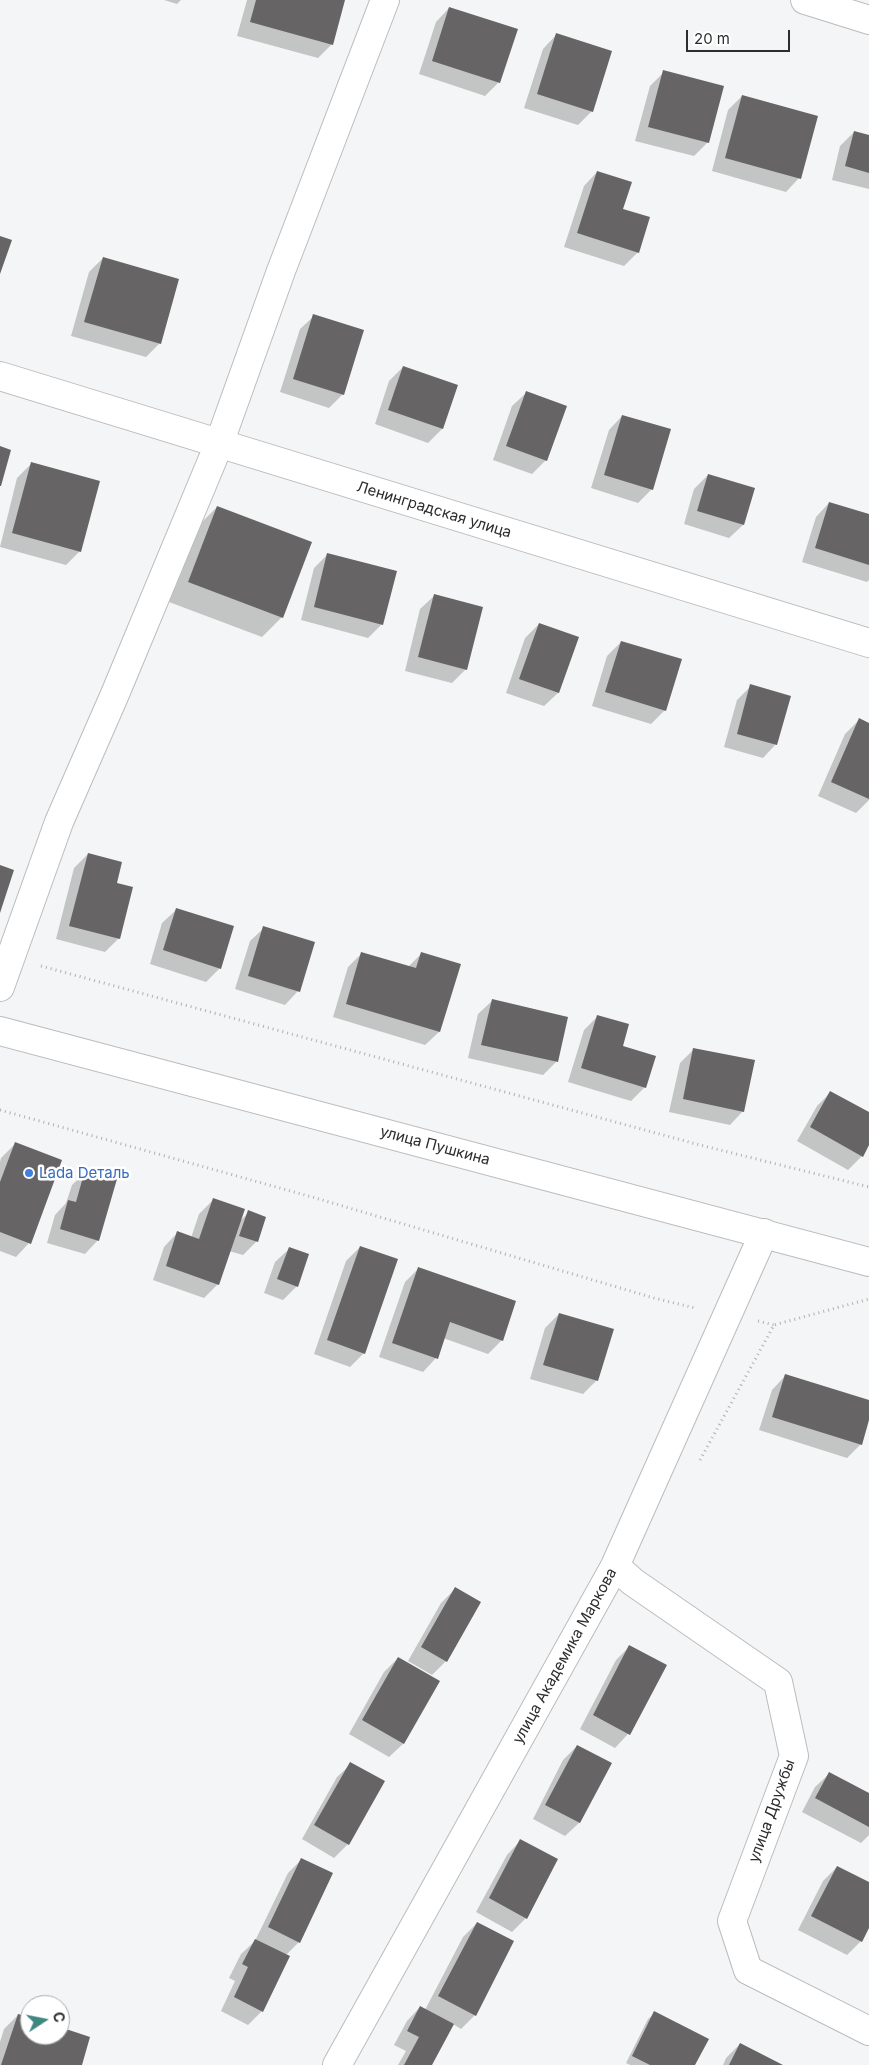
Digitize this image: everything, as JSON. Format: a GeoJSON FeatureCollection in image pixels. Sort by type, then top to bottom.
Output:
{"type":"FeatureCollection","features":[{"type":"Feature","properties":{"kind":"street"},"geometry":{"type":"LineString","coordinates":[[0,987],[59,822],[115,694],[219,444],[281,271],[385,0]]}},
{"type":"Feature","properties":{"kind":"street"},"geometry":{"type":"LineString","coordinates":[[805,0],[869,20]]}},
{"type":"Feature","properties":{"kind":"street","name":"Ленинградская улица"},"geometry":{"type":"LineString","coordinates":[[0,376],[869,643]]}},
{"type":"Feature","properties":{"kind":"street","name":"улица Пушкина"},"geometry":{"type":"LineString","coordinates":[[0,1031],[869,1262]]}},
{"type":"Feature","properties":{"kind":"street","name":"улица Академика Маркова"},"geometry":{"type":"LineString","coordinates":[[337,2065],[616,1566],[764,1233]]}},
{"type":"Feature","properties":{"kind":"street","name":"улица Дружбы"},"geometry":{"type":"LineString","coordinates":[[616,1566],[633,1582],[778,1682],[794,1756],[732,1921],[748,1970],[869,2031]]}},
{"type":"Feature","properties":{"kind":"path"},"geometry":{"type":"LineString","coordinates":[[11,957],[700,1145],[869,1187]]}},
{"type":"Feature","properties":{"kind":"path"},"geometry":{"type":"LineString","coordinates":[[0,1110],[312,1197],[654,1298],[774,1325]]}},
{"type":"Feature","properties":{"kind":"building"},"geometry":{"type":"Polygon","coordinates":[[[256,0],[345,0],[333,45],[250,22],[256,0]]]}},
{"type":"Feature","properties":{"kind":"building"},"geometry":{"type":"Polygon","coordinates":[[[449,7],[518,29],[500,83],[432,61],[449,7]]]}},
{"type":"Feature","properties":{"kind":"building"},"geometry":{"type":"Polygon","coordinates":[[[556,33],[612,51],[593,112],[537,94],[556,33]]]}},
{"type":"Feature","properties":{"kind":"building"},"geometry":{"type":"Polygon","coordinates":[[[663,70],[724,86],[709,143],[648,127],[663,70]]]}},
{"type":"Feature","properties":{"kind":"building"},"geometry":{"type":"Polygon","coordinates":[[[742,95],[818,116],[801,179],[725,158],[742,95]]]}},
{"type":"Feature","properties":{"kind":"building"},"geometry":{"type":"Polygon","coordinates":[[[854,131],[869,135],[869,173],[845,166],[854,131]]]}},
{"type":"Feature","properties":{"kind":"building"},"geometry":{"type":"Polygon","coordinates":[[[597,171],[632,182],[623,209],[650,217],[639,253],[577,233],[597,171]]]}},
{"type":"Feature","properties":{"kind":"building"},"geometry":{"type":"Polygon","coordinates":[[[0,236],[12,240],[0,274],[0,236]]]}},
{"type":"Feature","properties":{"kind":"building"},"geometry":{"type":"Polygon","coordinates":[[[103,257],[179,279],[161,344],[84,322],[103,257]]]}},
{"type":"Feature","properties":{"kind":"building"},"geometry":{"type":"Polygon","coordinates":[[[313,314],[364,330],[344,395],[293,379],[313,314]]]}},
{"type":"Feature","properties":{"kind":"building"},"geometry":{"type":"Polygon","coordinates":[[[403,366],[458,385],[443,429],[388,410],[403,366]]]}},
{"type":"Feature","properties":{"kind":"building"},"geometry":{"type":"Polygon","coordinates":[[[526,391],[567,406],[547,461],[506,446],[526,391]]]}},
{"type":"Feature","properties":{"kind":"building"},"geometry":{"type":"Polygon","coordinates":[[[622,415],[671,429],[653,490],[604,475],[622,415]]]}},
{"type":"Feature","properties":{"kind":"building"},"geometry":{"type":"Polygon","coordinates":[[[0,446],[11,450],[1,486],[0,486],[0,446]]]}},
{"type":"Feature","properties":{"kind":"building"},"geometry":{"type":"Polygon","coordinates":[[[31,462],[100,481],[81,552],[12,533],[31,462]]]}},
{"type":"Feature","properties":{"kind":"building"},"geometry":{"type":"Polygon","coordinates":[[[708,474],[755,488],[744,525],[697,511],[708,474]]]}},
{"type":"Feature","properties":{"kind":"building"},"geometry":{"type":"Polygon","coordinates":[[[829,502],[869,514],[869,565],[815,548],[829,502]]]}},
{"type":"Feature","properties":{"kind":"building"},"geometry":{"type":"Polygon","coordinates":[[[217,506],[312,542],[283,618],[188,582],[217,506]]]}},
{"type":"Feature","properties":{"kind":"building"},"geometry":{"type":"Polygon","coordinates":[[[327,553],[397,571],[383,625],[314,607],[327,553]]]}},
{"type":"Feature","properties":{"kind":"building"},"geometry":{"type":"Polygon","coordinates":[[[434,594],[483,607],[467,670],[418,657],[434,594]]]}},
{"type":"Feature","properties":{"kind":"building"},"geometry":{"type":"Polygon","coordinates":[[[539,623],[579,637],[559,693],[519,679],[539,623]]]}},
{"type":"Feature","properties":{"kind":"building"},"geometry":{"type":"Polygon","coordinates":[[[621,641],[682,659],[666,711],[605,692],[621,641]]]}},
{"type":"Feature","properties":{"kind":"building"},"geometry":{"type":"Polygon","coordinates":[[[750,684],[791,696],[777,745],[737,734],[750,684]]]}},
{"type":"Feature","properties":{"kind":"building"},"geometry":{"type":"Polygon","coordinates":[[[859,718],[869,723],[869,799],[831,782],[859,718]]]}},
{"type":"Feature","properties":{"kind":"building"},"geometry":{"type":"Polygon","coordinates":[[[88,853],[122,862],[117,883],[133,887],[120,939],[69,926],[88,853]]]}},
{"type":"Feature","properties":{"kind":"building"},"geometry":{"type":"Polygon","coordinates":[[[0,865],[14,870],[0,913],[0,865]]]}},
{"type":"Feature","properties":{"kind":"building"},"geometry":{"type":"Polygon","coordinates":[[[176,908],[234,926],[221,969],[163,950],[176,908]]]}},
{"type":"Feature","properties":{"kind":"building"},"geometry":{"type":"Polygon","coordinates":[[[263,926],[315,942],[300,992],[248,976],[263,926]]]}},
{"type":"Feature","properties":{"kind":"building"},"geometry":{"type":"Polygon","coordinates":[[[361,952],[416,968],[421,952],[461,964],[440,1032],[346,1004],[361,952]]]}},
{"type":"Feature","properties":{"kind":"building"},"geometry":{"type":"Polygon","coordinates":[[[492,999],[568,1017],[558,1062],[481,1045],[492,999]]]}},
{"type":"Feature","properties":{"kind":"building"},"geometry":{"type":"Polygon","coordinates":[[[597,1015],[629,1024],[623,1046],[656,1056],[646,1088],[581,1068],[597,1015]]]}},
{"type":"Feature","properties":{"kind":"building"},"geometry":{"type":"Polygon","coordinates":[[[693,1048],[755,1060],[744,1112],[683,1099],[693,1048]]]}},
{"type":"Feature","properties":{"kind":"building"},"geometry":{"type":"Polygon","coordinates":[[[830,1091],[869,1112],[869,1145],[863,1157],[810,1127],[830,1091]]]}},
{"type":"Feature","properties":{"kind":"building"},"geometry":{"type":"Polygon","coordinates":[[[15,1142],[62,1160],[31,1244],[0,1232],[0,1182],[15,1142]]]}},
{"type":"Feature","properties":{"kind":"building"},"geometry":{"type":"Polygon","coordinates":[[[85,1170],[117,1179],[99,1241],[60,1229],[68,1200],[76,1202],[85,1170]]]}},
{"type":"Feature","properties":{"kind":"building"},"geometry":{"type":"Polygon","coordinates":[[[213,1198],[245,1209],[219,1285],[166,1266],[177,1231],[199,1239],[213,1198]]]}},
{"type":"Feature","properties":{"kind":"building"},"geometry":{"type":"Polygon","coordinates":[[[248,1210],[266,1217],[258,1242],[239,1236],[248,1210]]]}},
{"type":"Feature","properties":{"kind":"building"},"geometry":{"type":"Polygon","coordinates":[[[360,1246],[398,1259],[365,1354],[327,1340],[360,1246]]]}},
{"type":"Feature","properties":{"kind":"building"},"geometry":{"type":"Polygon","coordinates":[[[289,1247],[309,1254],[298,1287],[277,1279],[289,1247]]]}},
{"type":"Feature","properties":{"kind":"building"},"geometry":{"type":"Polygon","coordinates":[[[418,1267],[516,1301],[503,1341],[450,1322],[438,1359],[392,1343],[418,1267]]]}},
{"type":"Feature","properties":{"kind":"building"},"geometry":{"type":"Polygon","coordinates":[[[559,1313],[614,1329],[598,1381],[543,1365],[559,1313]]]}},
{"type":"Feature","properties":{"kind":"building"},"geometry":{"type":"Polygon","coordinates":[[[785,1374],[869,1400],[869,1420],[862,1445],[772,1417],[785,1374]]]}},
{"type":"Feature","properties":{"kind":"building"},"geometry":{"type":"Polygon","coordinates":[[[455,1587],[481,1602],[447,1662],[421,1647],[455,1587]]]}},
{"type":"Feature","properties":{"kind":"building"},"geometry":{"type":"Polygon","coordinates":[[[629,1645],[667,1665],[630,1735],[593,1715],[629,1645]]]}},
{"type":"Feature","properties":{"kind":"building"},"geometry":{"type":"Polygon","coordinates":[[[398,1657],[440,1681],[404,1744],[362,1720],[398,1657]]]}},
{"type":"Feature","properties":{"kind":"building"},"geometry":{"type":"Polygon","coordinates":[[[577,1745],[612,1763],[580,1823],[545,1805],[577,1745]]]}},
{"type":"Feature","properties":{"kind":"building"},"geometry":{"type":"Polygon","coordinates":[[[350,1762],[385,1781],[349,1845],[314,1825],[350,1762]]]}},
{"type":"Feature","properties":{"kind":"building"},"geometry":{"type":"Polygon","coordinates":[[[829,1772],[869,1793],[869,1827],[815,1798],[829,1772]]]}},
{"type":"Feature","properties":{"kind":"building"},"geometry":{"type":"Polygon","coordinates":[[[520,1839],[558,1859],[527,1919],[489,1898],[520,1839]]]}},
{"type":"Feature","properties":{"kind":"building"},"geometry":{"type":"Polygon","coordinates":[[[301,1858],[333,1873],[300,1943],[268,1927],[301,1858]]]}},
{"type":"Feature","properties":{"kind":"building"},"geometry":{"type":"Polygon","coordinates":[[[837,1866],[869,1882],[869,1928],[862,1942],[811,1916],[837,1866]]]}},
{"type":"Feature","properties":{"kind":"building"},"geometry":{"type":"Polygon","coordinates":[[[477,1922],[514,1941],[476,2016],[438,1996],[477,1922]]]}},
{"type":"Feature","properties":{"kind":"building"},"geometry":{"type":"Polygon","coordinates":[[[255,1939],[290,1956],[263,2012],[234,1997],[248,1967],[242,1964],[255,1939]]]}},
{"type":"Feature","properties":{"kind":"building"},"geometry":{"type":"Polygon","coordinates":[[[420,2006],[454,2024],[432,2065],[404,2065],[419,2037],[407,2031],[420,2006]]]}},
{"type":"Feature","properties":{"kind":"building"},"geometry":{"type":"Polygon","coordinates":[[[654,2011],[709,2039],[695,2065],[650,2065],[632,2056],[654,2011]]]}},
{"type":"Feature","properties":{"kind":"building"},"geometry":{"type":"Polygon","coordinates":[[[18,2014],[20,2014],[20,2045],[70,2045],[70,2030],[90,2037],[82,2065],[1,2065],[18,2014]]]}},
{"type":"Feature","properties":{"kind":"building"},"geometry":{"type":"Polygon","coordinates":[[[740,2043],[783,2065],[729,2065],[740,2043]]]}},
{"type":"Feature","properties":{"kind":"place","name":"Lada Dеталь"},"geometry":{"type":"Point","coordinates":[29,1173]}}]}
